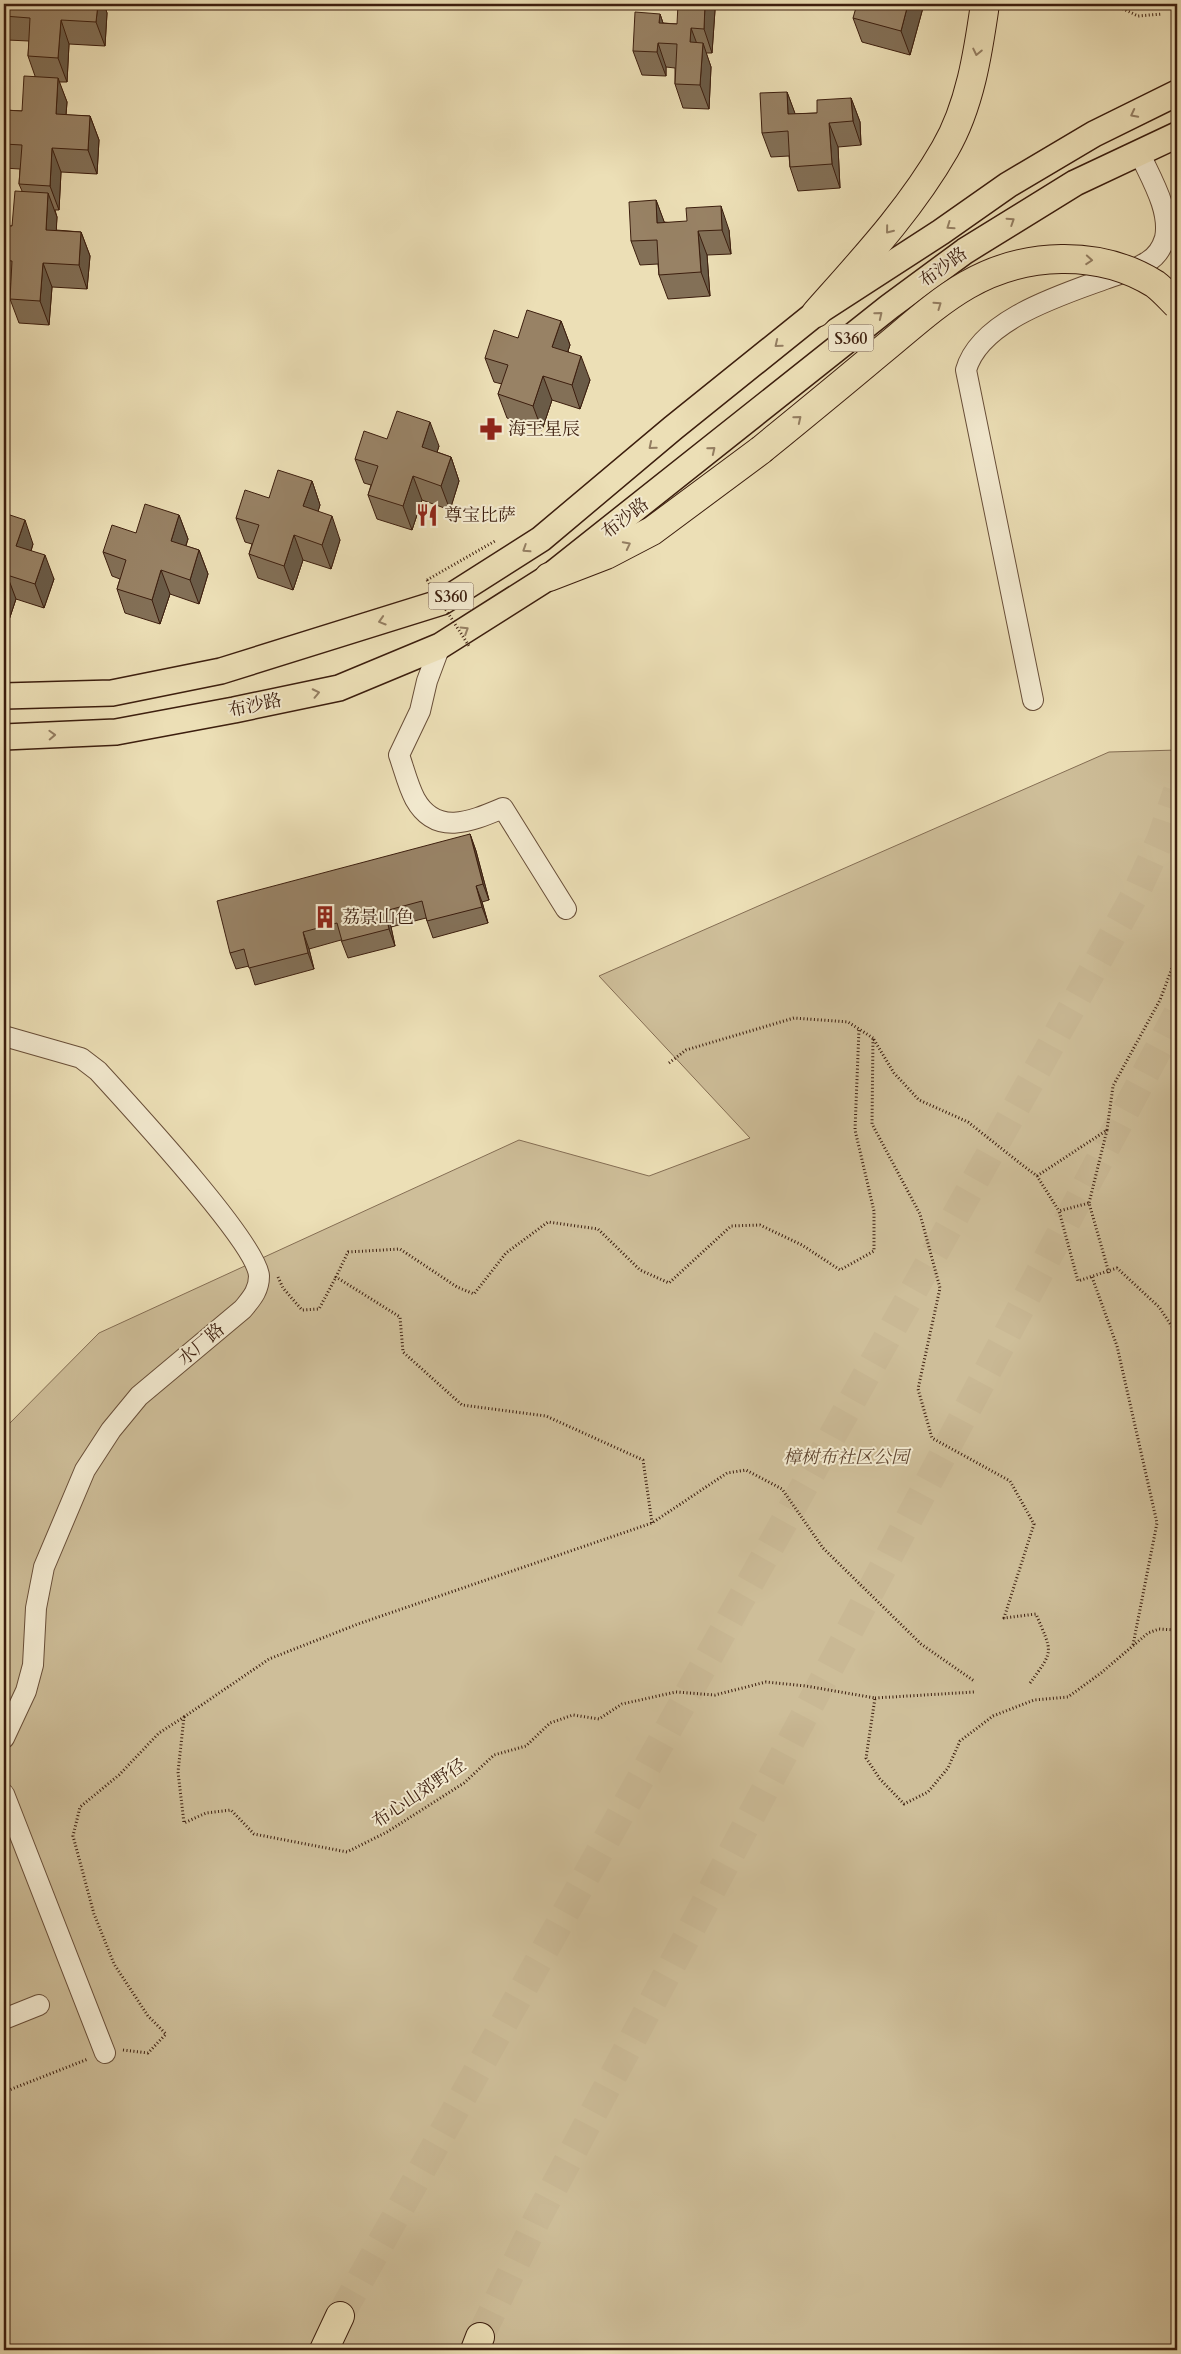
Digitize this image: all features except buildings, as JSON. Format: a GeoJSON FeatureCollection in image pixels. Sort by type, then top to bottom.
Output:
{"type":"FeatureCollection","features":[{"type":"Feature","properties":{"kind":"highway"},"geometry":{"type":"LineString","coordinates":[[816,313],[889,230],[918,191],[946,148],[965,100],[978,51],[985,4]]}},
{"type":"Feature","properties":{"kind":"highway"},"geometry":{"type":"LineString","coordinates":[[549,577],[606,555],[652,531],[761,450],[932,310],[968,284],[996,272],[1029,262],[1065,259],[1098,261],[1136,274],[1157,286],[1177,305]]}},
{"type":"Feature","properties":{"kind":"highway"},"geometry":{"type":"LineString","coordinates":[[324,2350],[340,2316]]}},
{"type":"Feature","properties":{"kind":"main road","name":"布沙路"},"geometry":{"type":"LineString","coordinates":[[4,696],[112,693],[221,671],[442,602],[541,539],[680,422],[816,313],[941,232],[1008,185],[1094,134],[1177,93]]}},
{"type":"Feature","properties":{"kind":"main road","name":"布沙路"},"geometry":{"type":"LineString","coordinates":[[4,737],[116,732],[234,710],[339,688],[440,646],[549,577],[889,307],[965,250],[1075,183],[1177,135]]}},
{"type":"Feature","properties":{"kind":"street"},"geometry":{"type":"LineString","coordinates":[[1032,700],[966,370],[969,359],[977,346],[1014,318],[1041,303],[1140,267],[1159,252],[1165,238],[1165,220],[1162,205],[1139,152]]}},
{"type":"Feature","properties":{"kind":"street"},"geometry":{"type":"LineString","coordinates":[[440,646],[427,681],[420,711],[399,755],[415,799],[426,813],[439,821],[452,824],[478,819],[504,808],[566,909]]}},
{"type":"Feature","properties":{"kind":"street","name":"水厂路"},"geometry":{"type":"LineString","coordinates":[[4,1036],[81,1058],[98,1071],[194,1181],[236,1233],[254,1261],[259,1276],[257,1292],[243,1309],[139,1396],[111,1430],[85,1470],[44,1567],[36,1608],[33,1665],[26,1690],[4,1738]]}},
{"type":"Feature","properties":{"kind":"street"},"geometry":{"type":"LineString","coordinates":[[4,1794],[104,2053]]}},
{"type":"Feature","properties":{"kind":"street"},"geometry":{"type":"LineString","coordinates":[[4,2019],[39,2006]]}},
{"type":"Feature","properties":{"kind":"path"},"geometry":{"type":"LineString","coordinates":[[1113,4],[1138,16],[1162,14]]}},
{"type":"Feature","properties":{"kind":"path"},"geometry":{"type":"LineString","coordinates":[[469,646],[427,580],[496,540]]}},
{"type":"Feature","properties":{"kind":"path"},"geometry":{"type":"LineString","coordinates":[[1109,1272],[1089,1202],[1107,1130],[1113,1086],[1160,1000],[1177,955]]}},
{"type":"Feature","properties":{"kind":"path"},"geometry":{"type":"LineString","coordinates":[[670,1063],[686,1050],[794,1018],[848,1022],[872,1038],[894,1074],[919,1100],[968,1122],[1037,1176],[1059,1211],[1078,1281],[1117,1268],[1159,1306],[1177,1334]]}},
{"type":"Feature","properties":{"kind":"path"},"geometry":{"type":"LineString","coordinates":[[277,1273],[283,1288],[302,1310],[319,1309],[348,1252],[400,1250],[457,1287],[474,1294],[506,1253],[548,1222],[598,1229],[640,1270],[669,1283],[731,1226],[760,1225],[802,1245],[840,1270],[874,1251],[874,1211],[855,1130],[858,1029]]}},
{"type":"Feature","properties":{"kind":"path"},"geometry":{"type":"LineString","coordinates":[[872,1038],[872,1124],[920,1214],[940,1288],[918,1389],[932,1438],[1010,1481],[1034,1524],[1004,1618],[1036,1614],[1049,1645],[1048,1658],[1030,1683]]}},
{"type":"Feature","properties":{"kind":"path"},"geometry":{"type":"LineString","coordinates":[[1037,1176],[1107,1130]]}},
{"type":"Feature","properties":{"kind":"path"},"geometry":{"type":"LineString","coordinates":[[1059,1211],[1089,1202]]}},
{"type":"Feature","properties":{"kind":"path"},"geometry":{"type":"LineString","coordinates":[[336,1277],[400,1317],[403,1352],[462,1405],[546,1416],[643,1460],[652,1523]]}},
{"type":"Feature","properties":{"kind":"path"},"geometry":{"type":"LineString","coordinates":[[1092,1277],[1117,1346],[1157,1523],[1132,1647]]}},
{"type":"Feature","properties":{"kind":"path"},"geometry":{"type":"LineString","coordinates":[[4,2092],[113,2049],[148,2053],[166,2034],[148,2016],[114,1964],[94,1914],[73,1836],[80,1807],[119,1775],[159,1733],[269,1659],[358,1624],[652,1523],[727,1473],[746,1470],[782,1489],[823,1548],[921,1644],[974,1681]]}},
{"type":"Feature","properties":{"kind":"path"},"geometry":{"type":"LineString","coordinates":[[974,1692],[876,1698],[866,1758],[880,1780],[904,1804],[928,1792],[948,1768],[960,1741],[993,1716],[1034,1700],[1068,1697],[1101,1673],[1148,1633],[1159,1629],[1177,1630]]}},
{"type":"Feature","properties":{"kind":"path","name":"布心山郊野径"},"geometry":{"type":"LineString","coordinates":[[184,1717],[178,1772],[184,1823],[206,1813],[231,1810],[254,1834],[347,1852],[387,1832],[464,1783],[494,1755],[526,1746],[550,1723],[573,1715],[599,1719],[622,1704],[676,1692],[715,1694],[766,1682],[806,1686],[876,1698]]}},
{"type":"Feature","properties":{"kind":"green space","name":"樟树布社区公园"},"geometry":{"type":"Polygon","coordinates":[[[1177,750],[1177,2350],[4,2350],[4,1429],[99,1333],[519,1140],[649,1176],[750,1138],[599,976],[1109,752],[1177,750]]]}},
{"type":"Feature","properties":{"kind":"tunnel"},"geometry":{"type":"LineString","coordinates":[[340,2316],[1137,891],[1161,838],[1177,791]]}},
{"type":"Feature","properties":{"kind":"tunnel"},"geometry":{"type":"LineString","coordinates":[[480,2337],[537,2219],[1177,1014]]}},
{"type":"Feature","properties":{"kind":"place","name":"海王星辰"},"geometry":{"type":"Point","coordinates":[491,429]}},
{"type":"Feature","properties":{"kind":"place","name":"尊宝比萨"},"geometry":{"type":"Point","coordinates":[427,515]}},
{"type":"Feature","properties":{"kind":"place","name":"荔景山色"},"geometry":{"type":"Point","coordinates":[325,917]}}]}
